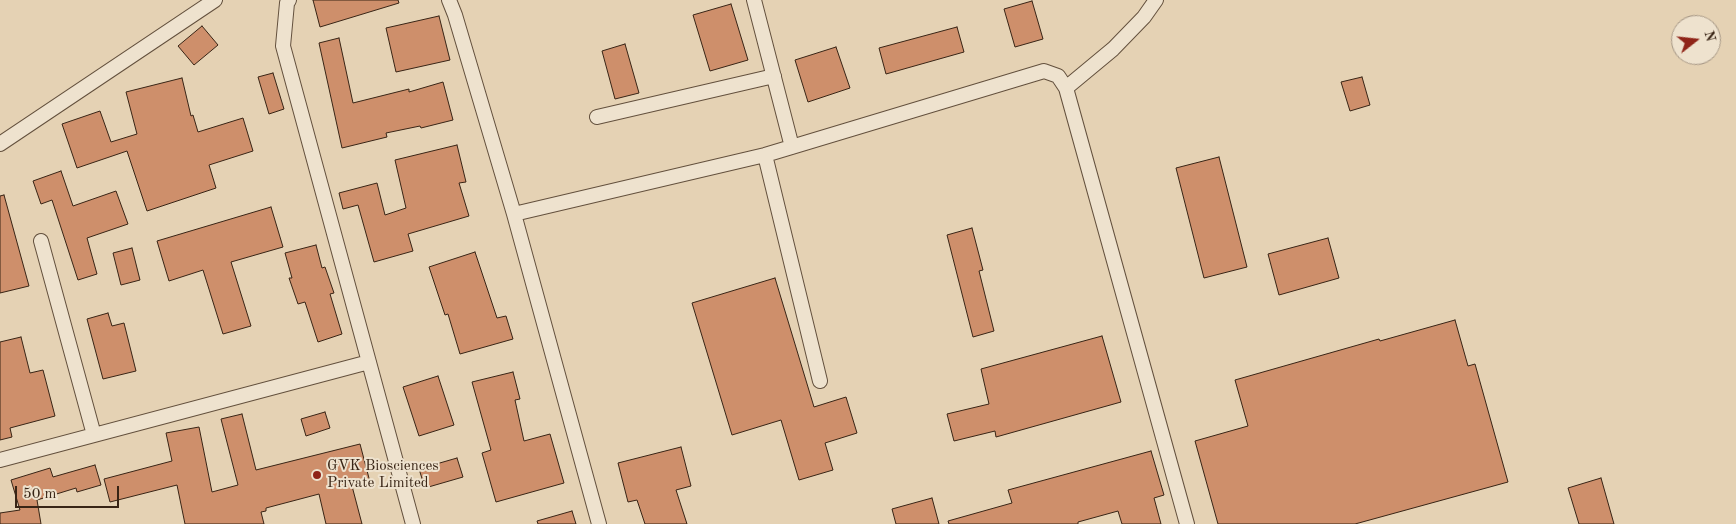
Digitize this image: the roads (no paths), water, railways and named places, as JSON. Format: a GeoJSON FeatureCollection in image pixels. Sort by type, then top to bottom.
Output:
{"type":"FeatureCollection","features":[{"type":"Feature","properties":{"kind":"street"},"geometry":{"type":"LineString","coordinates":[[0,144],[215,0]]}},
{"type":"Feature","properties":{"kind":"street"},"geometry":{"type":"LineString","coordinates":[[289,0],[287,3],[283,46],[413,524]]}},
{"type":"Feature","properties":{"kind":"street"},"geometry":{"type":"LineString","coordinates":[[449,0],[514,214],[599,524]]}},
{"type":"Feature","properties":{"kind":"street"},"geometry":{"type":"LineString","coordinates":[[754,0],[792,147]]}},
{"type":"Feature","properties":{"kind":"street"},"geometry":{"type":"LineString","coordinates":[[1066,88],[1113,49],[1144,17],[1156,0]]}},
{"type":"Feature","properties":{"kind":"street"},"geometry":{"type":"LineString","coordinates":[[514,214],[765,155],[1044,71],[1058,76],[1066,88],[1187,524]]}},
{"type":"Feature","properties":{"kind":"street"},"geometry":{"type":"LineString","coordinates":[[597,117],[774,76]]}},
{"type":"Feature","properties":{"kind":"street"},"geometry":{"type":"LineString","coordinates":[[765,155],[820,381]]}},
{"type":"Feature","properties":{"kind":"street"},"geometry":{"type":"LineString","coordinates":[[41,241],[94,435]]}},
{"type":"Feature","properties":{"kind":"street"},"geometry":{"type":"LineString","coordinates":[[0,460],[369,362]]}},
{"type":"Feature","properties":{"kind":"place","name":"GVK Biosciences Private Limited"},"geometry":{"type":"Point","coordinates":[317,475]}}]}
